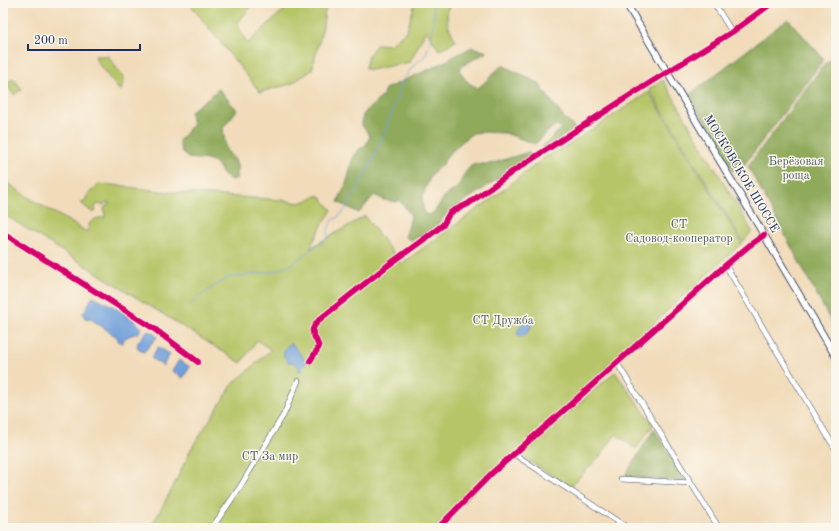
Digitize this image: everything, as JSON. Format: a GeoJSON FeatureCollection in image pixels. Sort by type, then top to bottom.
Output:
{"type":"FeatureCollection","features":[{"type":"Feature","properties":{"kind":"main road","name":"МОСКОВСКОЕ ШОССЕ"},"geometry":{"type":"LineString","coordinates":[[626,3],[836,357]]}},
{"type":"Feature","properties":{"kind":"street"},"geometry":{"type":"LineString","coordinates":[[714,3],[732,32]]}},
{"type":"Feature","properties":{"kind":"street"},"geometry":{"type":"LineString","coordinates":[[310,361],[319,348],[312,333],[312,328],[320,319],[443,224],[449,214],[468,204],[518,168],[732,32],[772,3]]}},
{"type":"Feature","properties":{"kind":"street"},"geometry":{"type":"LineString","coordinates":[[3,233],[146,324],[198,362]]}},
{"type":"Feature","properties":{"kind":"street"},"geometry":{"type":"LineString","coordinates":[[438,528],[492,473],[750,245],[764,235]]}},
{"type":"Feature","properties":{"kind":"street"},"geometry":{"type":"LineString","coordinates":[[726,266],[836,450]]}},
{"type":"Feature","properties":{"kind":"street"},"geometry":{"type":"LineString","coordinates":[[617,363],[719,528]]}},
{"type":"Feature","properties":{"kind":"street"},"geometry":{"type":"LineString","coordinates":[[212,528],[240,487],[284,414],[298,381]]}},
{"type":"Feature","properties":{"kind":"street"},"geometry":{"type":"LineString","coordinates":[[514,454],[628,528]]}},
{"type":"Feature","properties":{"kind":"street"},"geometry":{"type":"LineString","coordinates":[[621,479],[691,484]]}},
{"type":"Feature","properties":{"kind":"green space"},"geometry":{"type":"Polygon","coordinates":[[[189,3],[254,3],[237,24],[247,44],[288,6],[303,3],[331,3],[325,10],[323,26],[312,70],[291,84],[260,92],[189,3]]]}},
{"type":"Feature","properties":{"kind":"green space"},"geometry":{"type":"Polygon","coordinates":[[[415,3],[450,3],[447,19],[456,41],[439,50],[426,30],[410,62],[370,70],[365,68],[368,56],[377,44],[390,45],[407,30],[415,3]]]}},
{"type":"Feature","properties":{"kind":"green space"},"geometry":{"type":"Polygon","coordinates":[[[788,19],[824,59],[744,165],[733,171],[689,95],[788,19]]]}},
{"type":"Feature","properties":{"kind":"green space"},"geometry":{"type":"Polygon","coordinates":[[[472,47],[487,52],[462,66],[460,70],[469,83],[478,88],[502,65],[538,83],[564,118],[575,128],[545,148],[542,147],[561,129],[558,126],[553,127],[535,144],[505,133],[473,133],[446,157],[443,164],[435,170],[422,197],[424,213],[428,215],[433,213],[444,197],[458,187],[465,173],[471,166],[475,164],[490,164],[529,152],[532,156],[450,211],[434,228],[424,235],[411,240],[405,237],[411,215],[399,200],[396,202],[384,200],[374,195],[359,213],[338,202],[346,184],[354,157],[361,148],[366,145],[370,136],[362,125],[363,115],[382,97],[385,89],[438,65],[472,47]]]}},
{"type":"Feature","properties":{"kind":"green space"},"geometry":{"type":"Polygon","coordinates":[[[95,56],[108,56],[123,77],[124,84],[120,91],[97,62],[95,56]]]}},
{"type":"Feature","properties":{"kind":"green space","name":"Берёзовая роща"},"geometry":{"type":"Polygon","coordinates":[[[836,58],[836,331],[748,166],[826,62],[836,58]]]}},
{"type":"Feature","properties":{"kind":"green space"},"geometry":{"type":"Polygon","coordinates":[[[13,78],[22,89],[14,95],[6,84],[13,78]]]}},
{"type":"Feature","properties":{"kind":"green space"},"geometry":{"type":"Polygon","coordinates":[[[663,80],[752,231],[743,242],[649,89],[663,80]]]}},
{"type":"Feature","properties":{"kind":"green space"},"geometry":{"type":"Polygon","coordinates":[[[219,89],[237,110],[223,128],[226,150],[235,160],[238,169],[237,178],[231,180],[223,174],[218,165],[210,160],[188,158],[182,152],[179,141],[193,124],[190,112],[219,89]]]}},
{"type":"Feature","properties":{"kind":"green space"},"geometry":{"type":"Polygon","coordinates":[[[649,92],[742,243],[669,309],[563,410],[493,471],[438,528],[148,528],[155,520],[191,449],[233,384],[271,350],[257,340],[241,363],[3,214],[3,180],[31,199],[87,232],[92,221],[98,218],[105,218],[104,208],[110,203],[108,202],[103,205],[97,204],[95,208],[96,211],[93,213],[81,203],[85,201],[89,194],[99,184],[127,186],[168,192],[281,200],[300,203],[319,195],[332,210],[310,248],[365,216],[401,264],[493,198],[544,158],[570,144],[649,92]]]}},
{"type":"Feature","properties":{"kind":"green space"},"geometry":{"type":"Polygon","coordinates":[[[615,372],[653,425],[636,449],[616,434],[602,454],[570,487],[523,457],[523,452],[615,372]]]}},
{"type":"Feature","properties":{"kind":"green space"},"geometry":{"type":"Polygon","coordinates":[[[654,429],[686,481],[624,477],[654,429]]]}},
{"type":"Feature","properties":{"kind":"water"},"geometry":{"type":"Polygon","coordinates":[[[93,296],[136,322],[141,327],[139,333],[126,337],[122,343],[119,342],[117,337],[91,319],[85,318],[83,314],[93,296]]]}},
{"type":"Feature","properties":{"kind":"water"},"geometry":{"type":"Polygon","coordinates":[[[527,321],[532,325],[525,335],[519,337],[517,331],[524,322],[527,321]]]}},
{"type":"Feature","properties":{"kind":"water"},"geometry":{"type":"Polygon","coordinates":[[[147,331],[153,332],[157,337],[144,352],[137,347],[138,342],[147,331]]]}},
{"type":"Feature","properties":{"kind":"water"},"geometry":{"type":"Polygon","coordinates":[[[292,344],[306,362],[301,371],[299,371],[299,366],[291,362],[289,363],[283,355],[286,347],[292,344]]]}},
{"type":"Feature","properties":{"kind":"water"},"geometry":{"type":"Polygon","coordinates":[[[158,347],[170,354],[163,366],[151,358],[158,347]]]}},
{"type":"Feature","properties":{"kind":"water"},"geometry":{"type":"Polygon","coordinates":[[[179,360],[190,367],[183,378],[172,371],[179,360]]]}},
{"type":"Feature","properties":{"kind":"waterway"},"geometry":{"type":"LineString","coordinates":[[187,308],[198,297],[227,278],[276,271],[293,263],[328,238],[328,230],[331,222],[343,213],[377,152],[402,81],[415,64],[426,55],[432,33],[434,12],[432,3]]}},
{"type":"Feature","properties":{"kind":"cycle path"},"geometry":{"type":"LineString","coordinates":[[310,361],[319,347],[313,330],[320,319],[387,266],[443,225],[449,214],[468,204],[512,172],[629,96],[732,32],[772,3]]}},
{"type":"Feature","properties":{"kind":"cycle path"},"geometry":{"type":"LineString","coordinates":[[3,233],[153,328],[198,362]]}},
{"type":"Feature","properties":{"kind":"cycle path"},"geometry":{"type":"LineString","coordinates":[[438,528],[492,473],[727,264],[764,235]]}},
{"type":"Feature","properties":{"kind":"park label","name":"СТ Садовод-кооператор"},"geometry":{"type":"Point","coordinates":[679,232]}},
{"type":"Feature","properties":{"kind":"park label","name":"СТ Дружба"},"geometry":{"type":"Point","coordinates":[503,321]}},
{"type":"Feature","properties":{"kind":"park label","name":"СТ За мир"},"geometry":{"type":"Point","coordinates":[270,457]}}]}
